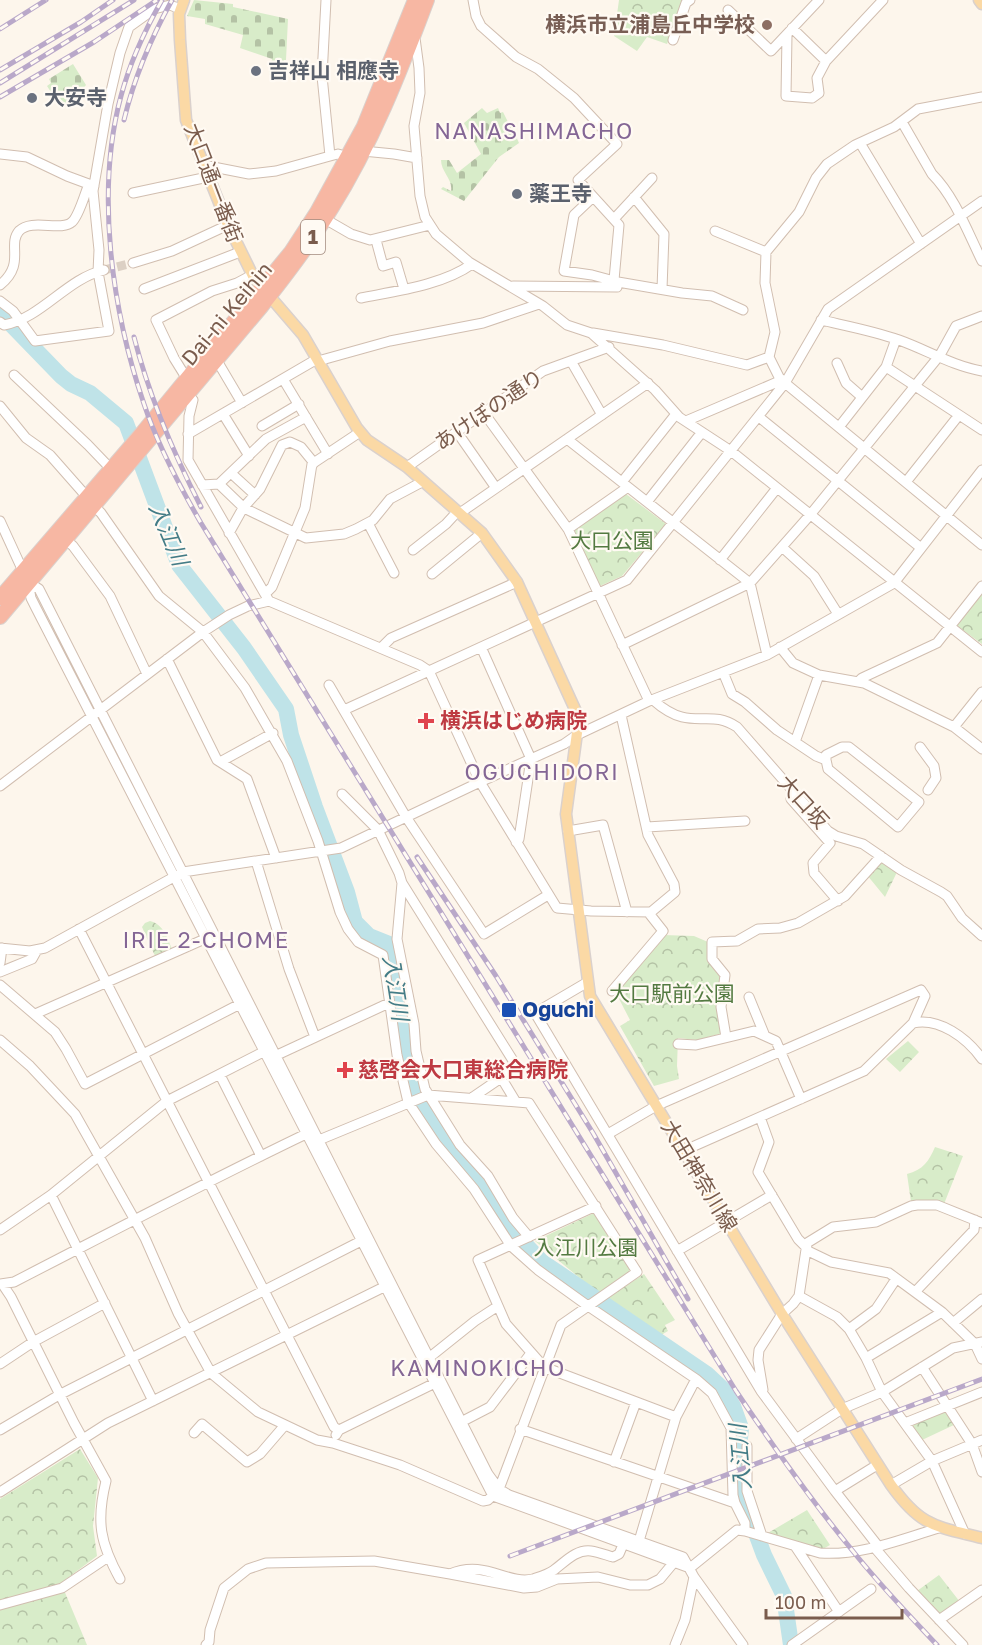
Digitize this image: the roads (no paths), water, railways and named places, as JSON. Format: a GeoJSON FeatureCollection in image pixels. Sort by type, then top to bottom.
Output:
{"type":"FeatureCollection","features":[{"type":"Feature","properties":{"kind":"highway","name":"Dai-ni Keihin"},"geometry":{"type":"LineString","coordinates":[[0,617],[26,577],[128,458],[187,379],[299,259],[325,219],[363,151],[387,101],[427,0]]}},
{"type":"Feature","properties":{"kind":"highway","name":"Dai-ni Keihin"},"geometry":{"type":"LineString","coordinates":[[145,437],[187,395],[216,359],[265,293],[291,252],[349,157],[379,94],[412,3]]}},
{"type":"Feature","properties":{"kind":"highway","name":"Dai-ni Keihin"},"geometry":{"type":"LineString","coordinates":[[0,598],[66,540],[111,469],[128,458]]}},
{"type":"Feature","properties":{"kind":"main road","name":"大口通一番街"},"geometry":{"type":"LineString","coordinates":[[184,0],[179,14],[186,120],[203,165],[252,275],[303,335],[360,432]]}},
{"type":"Feature","properties":{"kind":"main road"},"geometry":{"type":"LineString","coordinates":[[979,0],[982,4]]}},
{"type":"Feature","properties":{"kind":"main road","name":"大田神奈川線"},"geometry":{"type":"LineString","coordinates":[[360,432],[367,440],[407,467],[482,533],[517,582],[579,718],[566,814],[586,983],[590,996],[782,1314],[891,1485],[905,1504],[924,1521],[939,1528],[982,1538]]}},
{"type":"Feature","properties":{"kind":"street"},"geometry":{"type":"LineString","coordinates":[[326,0],[322,76],[330,156]]}},
{"type":"Feature","properties":{"kind":"street"},"geometry":{"type":"LineString","coordinates":[[473,0],[476,16],[481,26],[516,57],[538,69],[574,98],[617,144],[578,180],[619,225],[617,286],[510,286]]}},
{"type":"Feature","properties":{"kind":"street"},"geometry":{"type":"LineString","coordinates":[[673,40],[686,3],[690,0]]}},
{"type":"Feature","properties":{"kind":"street"},"geometry":{"type":"LineString","coordinates":[[728,10],[771,51],[819,0]]}},
{"type":"Feature","properties":{"kind":"street"},"geometry":{"type":"LineString","coordinates":[[790,32],[786,96],[812,98],[819,93],[817,78],[826,61],[883,0]]}},
{"type":"Feature","properties":{"kind":"street"},"geometry":{"type":"LineString","coordinates":[[412,3],[419,68],[420,93],[414,126],[420,196],[425,217],[436,234],[472,264],[510,286],[567,325],[591,333],[663,345],[747,365],[769,357]]}},
{"type":"Feature","properties":{"kind":"street"},"geometry":{"type":"LineString","coordinates":[[0,285],[10,277],[16,261],[15,239],[19,231],[32,226],[67,226],[74,221],[92,185],[120,52],[129,27],[154,9],[170,5],[175,7]]}},
{"type":"Feature","properties":{"kind":"street"},"geometry":{"type":"LineString","coordinates":[[790,32],[826,61]]}},
{"type":"Feature","properties":{"kind":"street"},"geometry":{"type":"LineString","coordinates":[[982,97],[918,109],[902,122],[860,143],[827,164],[816,178],[799,212],[766,252],[765,283],[775,332],[769,357],[783,382],[982,545]]}},
{"type":"Feature","properties":{"kind":"street"},"geometry":{"type":"LineString","coordinates":[[902,122],[932,174],[961,217],[982,261]]}},
{"type":"Feature","properties":{"kind":"street"},"geometry":{"type":"LineString","coordinates":[[860,143],[921,244]]}},
{"type":"Feature","properties":{"kind":"street"},"geometry":{"type":"LineString","coordinates":[[363,151],[417,158]]}},
{"type":"Feature","properties":{"kind":"street"},"geometry":{"type":"LineString","coordinates":[[0,154],[27,157],[92,185]]}},
{"type":"Feature","properties":{"kind":"street"},"geometry":{"type":"LineString","coordinates":[[203,165],[249,174],[276,171],[338,154],[349,157]]}},
{"type":"Feature","properties":{"kind":"street"},"geometry":{"type":"LineString","coordinates":[[134,192],[208,177]]}},
{"type":"Feature","properties":{"kind":"street"},"geometry":{"type":"LineString","coordinates":[[614,219],[652,178]]}},
{"type":"Feature","properties":{"kind":"street"},"geometry":{"type":"LineString","coordinates":[[0,301],[13,311],[35,341],[109,331],[92,185]]}},
{"type":"Feature","properties":{"kind":"street"},"geometry":{"type":"LineString","coordinates":[[593,197],[574,215],[564,271],[712,296],[743,310]]}},
{"type":"Feature","properties":{"kind":"street"},"geometry":{"type":"LineString","coordinates":[[634,197],[664,234],[662,289]]}},
{"type":"Feature","properties":{"kind":"street"},"geometry":{"type":"LineString","coordinates":[[344,710],[627,580],[759,417],[828,309],[982,201]]}},
{"type":"Feature","properties":{"kind":"street"},"geometry":{"type":"LineString","coordinates":[[325,219],[351,234],[370,240],[430,225]]}},
{"type":"Feature","properties":{"kind":"street"},"geometry":{"type":"LineString","coordinates":[[133,263],[172,251],[228,225]]}},
{"type":"Feature","properties":{"kind":"street"},"geometry":{"type":"LineString","coordinates":[[715,231],[766,252]]}},
{"type":"Feature","properties":{"kind":"street"},"geometry":{"type":"LineString","coordinates":[[376,240],[383,266],[396,262],[404,290]]}},
{"type":"Feature","properties":{"kind":"street"},"geometry":{"type":"LineString","coordinates":[[144,289],[240,252]]}},
{"type":"Feature","properties":{"kind":"street"},"geometry":{"type":"LineString","coordinates":[[361,298],[404,290],[449,277],[472,264]]}},
{"type":"Feature","properties":{"kind":"street"},"geometry":{"type":"LineString","coordinates":[[2,324],[20,322],[77,282],[101,271]]}},
{"type":"Feature","properties":{"kind":"street"},"geometry":{"type":"LineString","coordinates":[[187,379],[156,320],[212,291],[237,283],[252,275]]}},
{"type":"Feature","properties":{"kind":"street"},"geometry":{"type":"LineString","coordinates":[[188,434],[317,360],[483,323],[538,304]]}},
{"type":"Feature","properties":{"kind":"street"},"geometry":{"type":"LineString","coordinates":[[622,645],[750,583],[810,515],[940,356],[956,326],[982,316]]}},
{"type":"Feature","properties":{"kind":"street"},"geometry":{"type":"LineString","coordinates":[[822,320],[896,339],[962,367],[982,371]]}},
{"type":"Feature","properties":{"kind":"street"},"geometry":{"type":"LineString","coordinates":[[591,333],[648,383],[676,414],[731,451],[982,652]]}},
{"type":"Feature","properties":{"kind":"street"},"geometry":{"type":"LineString","coordinates":[[839,427],[886,367],[896,339]]}},
{"type":"Feature","properties":{"kind":"street","name":"あけぼの通り"},"geometry":{"type":"LineString","coordinates":[[407,467],[543,371],[609,347]]}},
{"type":"Feature","properties":{"kind":"street"},"geometry":{"type":"LineString","coordinates":[[216,359],[242,403]]}},
{"type":"Feature","properties":{"kind":"street"},"geometry":{"type":"LineString","coordinates":[[571,361],[602,415]]}},
{"type":"Feature","properties":{"kind":"street"},"geometry":{"type":"LineString","coordinates":[[837,363],[846,383],[862,397]]}},
{"type":"Feature","properties":{"kind":"street"},"geometry":{"type":"LineString","coordinates":[[886,367],[982,430]]}},
{"type":"Feature","properties":{"kind":"street"},"geometry":{"type":"LineString","coordinates":[[14,375],[111,469]]}},
{"type":"Feature","properties":{"kind":"street"},"geometry":{"type":"LineString","coordinates":[[284,379],[328,454]]}},
{"type":"Feature","properties":{"kind":"street"},"geometry":{"type":"LineString","coordinates":[[686,422],[783,382]]}},
{"type":"Feature","properties":{"kind":"street"},"geometry":{"type":"LineString","coordinates":[[412,550],[458,512],[648,383]]}},
{"type":"Feature","properties":{"kind":"street"},"geometry":{"type":"LineString","coordinates":[[187,395],[193,400],[189,417],[188,460],[267,598],[429,671],[480,782],[557,908],[648,912],[659,907],[675,892],[674,884],[648,835],[621,715]]}},
{"type":"Feature","properties":{"kind":"street"},"geometry":{"type":"LineString","coordinates":[[262,426],[299,404]]}},
{"type":"Feature","properties":{"kind":"street"},"geometry":{"type":"LineString","coordinates":[[0,406],[26,438],[50,455],[101,513],[159,596],[203,632],[245,688],[273,733],[287,760],[324,851],[348,928],[358,942],[383,955],[396,1055],[410,1101],[436,1144],[474,1190],[513,1245],[538,1270],[696,1379],[712,1393],[731,1428],[735,1503],[745,1523],[755,1534]]}},
{"type":"Feature","properties":{"kind":"street"},"geometry":{"type":"LineString","coordinates":[[483,413],[568,529],[651,701]]}},
{"type":"Feature","properties":{"kind":"street"},"geometry":{"type":"LineString","coordinates":[[223,414],[249,456]]}},
{"type":"Feature","properties":{"kind":"street"},"geometry":{"type":"LineString","coordinates":[[568,529],[625,485],[676,414]]}},
{"type":"Feature","properties":{"kind":"street"},"geometry":{"type":"LineString","coordinates":[[906,482],[959,415]]}},
{"type":"Feature","properties":{"kind":"street"},"geometry":{"type":"LineString","coordinates":[[202,485],[219,484],[266,439],[306,417]]}},
{"type":"Feature","properties":{"kind":"street"},"geometry":{"type":"LineString","coordinates":[[759,417],[921,548]]}},
{"type":"Feature","properties":{"kind":"street"},"geometry":{"type":"LineString","coordinates":[[1,782],[92,717],[203,632],[241,608],[267,598],[304,508],[309,471],[314,463],[360,432]]}},
{"type":"Feature","properties":{"kind":"street"},"geometry":{"type":"LineString","coordinates":[[457,432],[496,488]]}},
{"type":"Feature","properties":{"kind":"street"},"geometry":{"type":"LineString","coordinates":[[646,502],[702,432]]}},
{"type":"Feature","properties":{"kind":"street"},"geometry":{"type":"LineString","coordinates":[[567,439],[750,583],[767,655]]}},
{"type":"Feature","properties":{"kind":"street"},"geometry":{"type":"LineString","coordinates":[[229,533],[243,507],[255,495],[272,468],[282,445],[290,442],[301,447],[314,463]]}},
{"type":"Feature","properties":{"kind":"street"},"geometry":{"type":"LineString","coordinates":[[0,963],[1,948],[30,951],[45,948],[178,874],[338,849],[651,701],[767,655],[894,583],[982,470]]}},
{"type":"Feature","properties":{"kind":"street"},"geometry":{"type":"LineString","coordinates":[[232,474],[255,495]]}},
{"type":"Feature","properties":{"kind":"street"},"geometry":{"type":"LineString","coordinates":[[219,484],[243,507],[306,538],[344,534],[368,523],[390,499],[422,482]]}},
{"type":"Feature","properties":{"kind":"street"},"geometry":{"type":"LineString","coordinates":[[720,560],[777,488]]}},
{"type":"Feature","properties":{"kind":"street"},"geometry":{"type":"LineString","coordinates":[[0,521],[26,577],[32,598],[92,717],[319,1140],[388,1285],[496,1492],[676,1558]]}},
{"type":"Feature","properties":{"kind":"street"},"geometry":{"type":"LineString","coordinates":[[368,523],[394,573]]}},
{"type":"Feature","properties":{"kind":"street"},"geometry":{"type":"LineString","coordinates":[[432,574],[482,533]]}},
{"type":"Feature","properties":{"kind":"street"},"geometry":{"type":"LineString","coordinates":[[66,540],[110,596],[147,674]]}},
{"type":"Feature","properties":{"kind":"street"},"geometry":{"type":"LineString","coordinates":[[782,547],[814,576],[838,614]]}},
{"type":"Feature","properties":{"kind":"street"},"geometry":{"type":"LineString","coordinates":[[26,577],[39,589],[240,1004],[270,1051],[306,1134],[366,1239]]}},
{"type":"Feature","properties":{"kind":"street"},"geometry":{"type":"LineString","coordinates":[[381,648],[391,638],[517,582]]}},
{"type":"Feature","properties":{"kind":"street"},"geometry":{"type":"LineString","coordinates":[[858,682],[862,678],[937,643],[982,586]]}},
{"type":"Feature","properties":{"kind":"street"},"geometry":{"type":"LineString","coordinates":[[481,647],[531,759],[519,839],[516,842]]}},
{"type":"Feature","properties":{"kind":"street"},"geometry":{"type":"LineString","coordinates":[[780,647],[793,663],[819,675],[858,682],[954,727],[982,749]]}},
{"type":"Feature","properties":{"kind":"street"},"geometry":{"type":"LineString","coordinates":[[167,659],[220,762],[247,779],[276,858]]}},
{"type":"Feature","properties":{"kind":"street"},"geometry":{"type":"LineString","coordinates":[[723,672],[732,694],[745,702],[777,730],[816,756],[826,760]]}},
{"type":"Feature","properties":{"kind":"street"},"geometry":{"type":"LineString","coordinates":[[795,742],[819,675]]}},
{"type":"Feature","properties":{"kind":"street"},"geometry":{"type":"LineString","coordinates":[[328,686],[406,817],[484,934],[548,894]]}},
{"type":"Feature","properties":{"kind":"street"},"geometry":{"type":"LineString","coordinates":[[954,727],[982,692]]}},
{"type":"Feature","properties":{"kind":"street","name":"大口坂"},"geometry":{"type":"LineString","coordinates":[[651,701],[680,717],[714,717],[729,721],[737,727],[828,831],[836,836],[863,844],[901,870],[947,896],[962,918],[982,936]]}},
{"type":"Feature","properties":{"kind":"street"},"geometry":{"type":"LineString","coordinates":[[974,703],[982,709]]}},
{"type":"Feature","properties":{"kind":"street"},"geometry":{"type":"LineString","coordinates":[[220,762],[273,733]]}},
{"type":"Feature","properties":{"kind":"street"},"geometry":{"type":"LineString","coordinates":[[842,747],[849,747],[919,802],[898,827],[828,769],[826,760],[826,755],[842,747]]}},
{"type":"Feature","properties":{"kind":"street"},"geometry":{"type":"LineString","coordinates":[[920,747],[934,766],[936,778],[928,790]]}},
{"type":"Feature","properties":{"kind":"street"},"geometry":{"type":"LineString","coordinates":[[342,794],[378,830],[389,848],[402,883],[517,1067],[471,1098]]}},
{"type":"Feature","properties":{"kind":"street"},"geometry":{"type":"LineString","coordinates":[[796,794],[791,799],[830,843],[813,863],[814,873],[838,901]]}},
{"type":"Feature","properties":{"kind":"street"},"geometry":{"type":"LineString","coordinates":[[646,827],[745,821]]}},
{"type":"Feature","properties":{"kind":"street"},"geometry":{"type":"LineString","coordinates":[[568,831],[603,825],[627,912]]}},
{"type":"Feature","properties":{"kind":"street"},"geometry":{"type":"LineString","coordinates":[[726,1037],[721,1006],[725,975],[712,959],[712,942],[736,941],[758,929],[780,928],[798,922],[838,901],[881,856]]}},
{"type":"Feature","properties":{"kind":"street"},"geometry":{"type":"LineString","coordinates":[[256,861],[289,969],[315,1037]]}},
{"type":"Feature","properties":{"kind":"street"},"geometry":{"type":"LineString","coordinates":[[402,883],[397,939],[414,1024],[416,1051],[428,1095],[460,1144],[488,1176],[513,1218],[529,1237]]}},
{"type":"Feature","properties":{"kind":"street"},"geometry":{"type":"LineString","coordinates":[[612,992],[663,931],[648,912]]}},
{"type":"Feature","properties":{"kind":"street"},"geometry":{"type":"LineString","coordinates":[[79,929],[334,1428],[339,1430]]}},
{"type":"Feature","properties":{"kind":"street"},"geometry":{"type":"LineString","coordinates":[[35,1014],[207,938]]}},
{"type":"Feature","properties":{"kind":"street"},"geometry":{"type":"LineString","coordinates":[[0,972],[32,959],[37,950]]}},
{"type":"Feature","properties":{"kind":"street"},"geometry":{"type":"LineString","coordinates":[[586,983],[535,1013],[765,1396],[876,1547],[963,1645]]}},
{"type":"Feature","properties":{"kind":"street"},"geometry":{"type":"LineString","coordinates":[[0,985],[55,1032],[84,1084],[240,1004]]}},
{"type":"Feature","properties":{"kind":"street"},"geometry":{"type":"LineString","coordinates":[[608,1134],[656,1106],[921,990],[925,996],[913,1023],[864,1071],[683,1150]]}},
{"type":"Feature","properties":{"kind":"street"},"geometry":{"type":"LineString","coordinates":[[749,997],[765,1036]]}},
{"type":"Feature","properties":{"kind":"street"},"geometry":{"type":"LineString","coordinates":[[0,1216],[3,1227],[51,1195],[167,1101],[270,1051],[315,1037],[389,1003]]}},
{"type":"Feature","properties":{"kind":"street"},"geometry":{"type":"LineString","coordinates":[[913,1023],[927,1022],[939,1025],[962,1039],[982,1059]]}},
{"type":"Feature","properties":{"kind":"street"},"geometry":{"type":"LineString","coordinates":[[678,1044],[696,1045],[754,1031],[776,1041],[801,1099]]}},
{"type":"Feature","properties":{"kind":"street"},"geometry":{"type":"LineString","coordinates":[[0,1040],[30,1066],[75,1114],[100,1154],[152,1251],[178,1313],[211,1373],[258,1412],[285,1425],[317,1440],[333,1443],[400,1466],[483,1501],[496,1492],[561,1325],[637,1272],[529,1103],[428,1095],[319,1140],[306,1134]]}},
{"type":"Feature","properties":{"kind":"street"},"geometry":{"type":"LineString","coordinates":[[220,1075],[261,1156]]}},
{"type":"Feature","properties":{"kind":"street"},"geometry":{"type":"LineString","coordinates":[[502,1079],[516,1102]]}},
{"type":"Feature","properties":{"kind":"street"},"geometry":{"type":"LineString","coordinates":[[760,1117],[769,1142],[758,1172],[806,1249],[831,1262],[884,1271],[942,1312],[979,1343],[982,1359]]}},
{"type":"Feature","properties":{"kind":"street"},"geometry":{"type":"LineString","coordinates":[[120,1579],[108,1557],[101,1532],[100,1505],[106,1481],[59,1395],[11,1298],[1,1285],[14,1282],[306,1134]]}},
{"type":"Feature","properties":{"kind":"street"},"geometry":{"type":"LineString","coordinates":[[51,1195],[153,1401]]}},
{"type":"Feature","properties":{"kind":"street"},"geometry":{"type":"LineString","coordinates":[[677,1251],[772,1195]]}},
{"type":"Feature","properties":{"kind":"street"},"geometry":{"type":"LineString","coordinates":[[765,1396],[760,1373],[759,1350],[782,1314],[793,1305],[799,1296],[807,1243],[832,1227],[876,1222],[917,1205],[936,1206],[979,1222],[915,1292]]}},
{"type":"Feature","properties":{"kind":"street"},"geometry":{"type":"LineString","coordinates":[[596,1206],[478,1260],[506,1324],[544,1367],[676,1418]]}},
{"type":"Feature","properties":{"kind":"street"},"geometry":{"type":"LineString","coordinates":[[0,1430],[59,1395],[366,1239]]}},
{"type":"Feature","properties":{"kind":"street"},"geometry":{"type":"LineString","coordinates":[[849,1329],[876,1309],[896,1279]]}},
{"type":"Feature","properties":{"kind":"street"},"geometry":{"type":"LineString","coordinates":[[2,1488],[108,1423],[388,1285]]}},
{"type":"Feature","properties":{"kind":"street"},"geometry":{"type":"LineString","coordinates":[[388,1285],[430,1358],[438,1381],[463,1421],[496,1492]]}},
{"type":"Feature","properties":{"kind":"street"},"geometry":{"type":"LineString","coordinates":[[799,1296],[837,1317],[849,1329],[882,1392],[932,1461],[965,1534]]}},
{"type":"Feature","properties":{"kind":"street"},"geometry":{"type":"LineString","coordinates":[[953,1323],[982,1299]]}},
{"type":"Feature","properties":{"kind":"street"},"geometry":{"type":"LineString","coordinates":[[0,1364],[33,1342],[105,1303]]}},
{"type":"Feature","properties":{"kind":"street"},"geometry":{"type":"LineString","coordinates":[[430,1358],[475,1321],[498,1306]]}},
{"type":"Feature","properties":{"kind":"street"},"geometry":{"type":"LineString","coordinates":[[866,1358],[942,1312]]}},
{"type":"Feature","properties":{"kind":"street"},"geometry":{"type":"LineString","coordinates":[[796,1439],[842,1409],[882,1392],[953,1348],[979,1343]]}},
{"type":"Feature","properties":{"kind":"street"},"geometry":{"type":"LineString","coordinates":[[463,1421],[490,1407],[531,1353]]}},
{"type":"Feature","properties":{"kind":"street"},"geometry":{"type":"LineString","coordinates":[[922,1367],[972,1444],[982,1472]]}},
{"type":"Feature","properties":{"kind":"street"},"geometry":{"type":"LineString","coordinates":[[639,1541],[676,1418],[696,1379]]}},
{"type":"Feature","properties":{"kind":"street"},"geometry":{"type":"LineString","coordinates":[[333,1443],[339,1430],[438,1381]]}},
{"type":"Feature","properties":{"kind":"street"},"geometry":{"type":"LineString","coordinates":[[905,1423],[982,1392]]}},
{"type":"Feature","properties":{"kind":"street"},"geometry":{"type":"LineString","coordinates":[[614,1462],[636,1402]]}},
{"type":"Feature","properties":{"kind":"street"},"geometry":{"type":"LineString","coordinates":[[194,1433],[202,1424],[247,1462],[260,1454],[285,1425]]}},
{"type":"Feature","properties":{"kind":"street"},"geometry":{"type":"LineString","coordinates":[[520,1429],[735,1503]]}},
{"type":"Feature","properties":{"kind":"street"},"geometry":{"type":"LineString","coordinates":[[891,1485],[932,1461],[982,1440]]}},
{"type":"Feature","properties":{"kind":"street"},"geometry":{"type":"LineString","coordinates":[[747,1446],[747,1491],[755,1534]]}},
{"type":"Feature","properties":{"kind":"street"},"geometry":{"type":"LineString","coordinates":[[835,1491],[878,1464]]}},
{"type":"Feature","properties":{"kind":"street"},"geometry":{"type":"LineString","coordinates":[[690,1568],[734,1532],[755,1534],[820,1553],[832,1554],[876,1547],[939,1528]]}},
{"type":"Feature","properties":{"kind":"street"},"geometry":{"type":"LineString","coordinates":[[625,1540],[639,1541],[676,1558],[690,1568],[742,1645]]}},
{"type":"Feature","properties":{"kind":"street"},"geometry":{"type":"LineString","coordinates":[[450,1574],[459,1570],[484,1569],[522,1580],[532,1579],[552,1572],[572,1555],[589,1550],[613,1557],[619,1554],[625,1540]]}},
{"type":"Feature","properties":{"kind":"street"},"geometry":{"type":"LineString","coordinates":[[795,1546],[839,1612]]}},
{"type":"Feature","properties":{"kind":"street"},"geometry":{"type":"LineString","coordinates":[[0,1605],[62,1588],[108,1557]]}},
{"type":"Feature","properties":{"kind":"street"},"geometry":{"type":"LineString","coordinates":[[210,1644],[210,1630],[224,1588],[248,1569],[266,1563],[375,1561],[524,1588],[537,1587],[557,1579],[598,1577],[630,1585],[648,1585],[660,1579],[676,1558]]}},
{"type":"Feature","properties":{"kind":"street"},"geometry":{"type":"LineString","coordinates":[[675,1645],[685,1620],[694,1577]]}},
{"type":"Feature","properties":{"kind":"street"},"geometry":{"type":"LineString","coordinates":[[794,1644],[871,1590]]}},
{"type":"Feature","properties":{"kind":"street"},"geometry":{"type":"LineString","coordinates":[[939,1620],[982,1590]]}},
{"type":"Feature","properties":{"kind":"waterway","name":"入江川"},"geometry":{"type":"LineString","coordinates":[[0,313],[61,376],[71,384],[90,393],[126,423],[179,565],[244,648],[286,709],[291,735],[347,892],[355,922],[369,936],[389,944],[407,1055],[420,1100],[452,1148],[479,1178],[509,1227],[541,1261],[707,1374],[723,1389],[733,1406],[741,1428],[740,1490],[764,1555],[784,1596],[791,1645]]}},
{"type":"Feature","properties":{"kind":"tunnel"},"geometry":{"type":"LineString","coordinates":[[104,270],[133,263]]}},
{"type":"Feature","properties":{"kind":"railway"},"geometry":{"type":"LineString","coordinates":[[0,29],[46,0]]}},
{"type":"Feature","properties":{"kind":"railway"},"geometry":{"type":"LineString","coordinates":[[0,70],[81,22],[113,0]]}},
{"type":"Feature","properties":{"kind":"railway"},"geometry":{"type":"LineString","coordinates":[[0,83],[134,0]]}},
{"type":"Feature","properties":{"kind":"railway"},"geometry":{"type":"LineString","coordinates":[[0,97],[94,42],[157,0]]}},
{"type":"Feature","properties":{"kind":"railway"},"geometry":{"type":"LineString","coordinates":[[162,0],[138,46],[121,96],[113,133],[108,211],[116,291],[123,330],[144,404],[162,450],[201,523],[736,1391],[836,1531],[937,1645]]}},
{"type":"Feature","properties":{"kind":"railway"},"geometry":{"type":"LineString","coordinates":[[124,120],[144,58],[172,0]]}},
{"type":"Feature","properties":{"kind":"railway"},"geometry":{"type":"LineString","coordinates":[[134,337],[163,424],[201,507]]}},
{"type":"Feature","properties":{"kind":"railway"},"geometry":{"type":"LineString","coordinates":[[417,857],[496,976],[593,1133],[688,1299]]}},
{"type":"Feature","properties":{"kind":"railway"},"geometry":{"type":"LineString","coordinates":[[510,1556],[982,1379]]}},
{"type":"Feature","properties":{"kind":"place","name":"横浜市立浦島丘中学校"},"geometry":{"type":"Point","coordinates":[767,25]}},
{"type":"Feature","properties":{"kind":"place","name":"吉祥山 相應寺"},"geometry":{"type":"Point","coordinates":[256,71]}},
{"type":"Feature","properties":{"kind":"place","name":"大安寺"},"geometry":{"type":"Point","coordinates":[32,98]}},
{"type":"Feature","properties":{"kind":"place","name":"薬王寺"},"geometry":{"type":"Point","coordinates":[517,194]}},
{"type":"Feature","properties":{"kind":"place","name":"横浜はじめ病院"},"geometry":{"type":"Point","coordinates":[426,721]}},
{"type":"Feature","properties":{"kind":"place","name":"Oguchi"},"geometry":{"type":"Point","coordinates":[509,1010]}},
{"type":"Feature","properties":{"kind":"place","name":"慈啓会大口東総合病院"},"geometry":{"type":"Point","coordinates":[345,1070]}},
{"type":"Feature","properties":{"kind":"district","name":"NANASHIMACHO"},"geometry":{"type":"Point","coordinates":[534,131]}},
{"type":"Feature","properties":{"kind":"district","name":"OGUCHIDORI"},"geometry":{"type":"Point","coordinates":[542,772]}},
{"type":"Feature","properties":{"kind":"district","name":"IRIE 2-CHOME"},"geometry":{"type":"Point","coordinates":[206,940]}},
{"type":"Feature","properties":{"kind":"district","name":"KAMINOKICHO"},"geometry":{"type":"Point","coordinates":[478,1368]}},
{"type":"Feature","properties":{"kind":"park label","name":"大口公園"},"geometry":{"type":"Point","coordinates":[612,541]}},
{"type":"Feature","properties":{"kind":"park label","name":"大口駅前公園"},"geometry":{"type":"Point","coordinates":[672,994]}},
{"type":"Feature","properties":{"kind":"park label","name":"入江川公園"},"geometry":{"type":"Point","coordinates":[586,1248]}}]}
